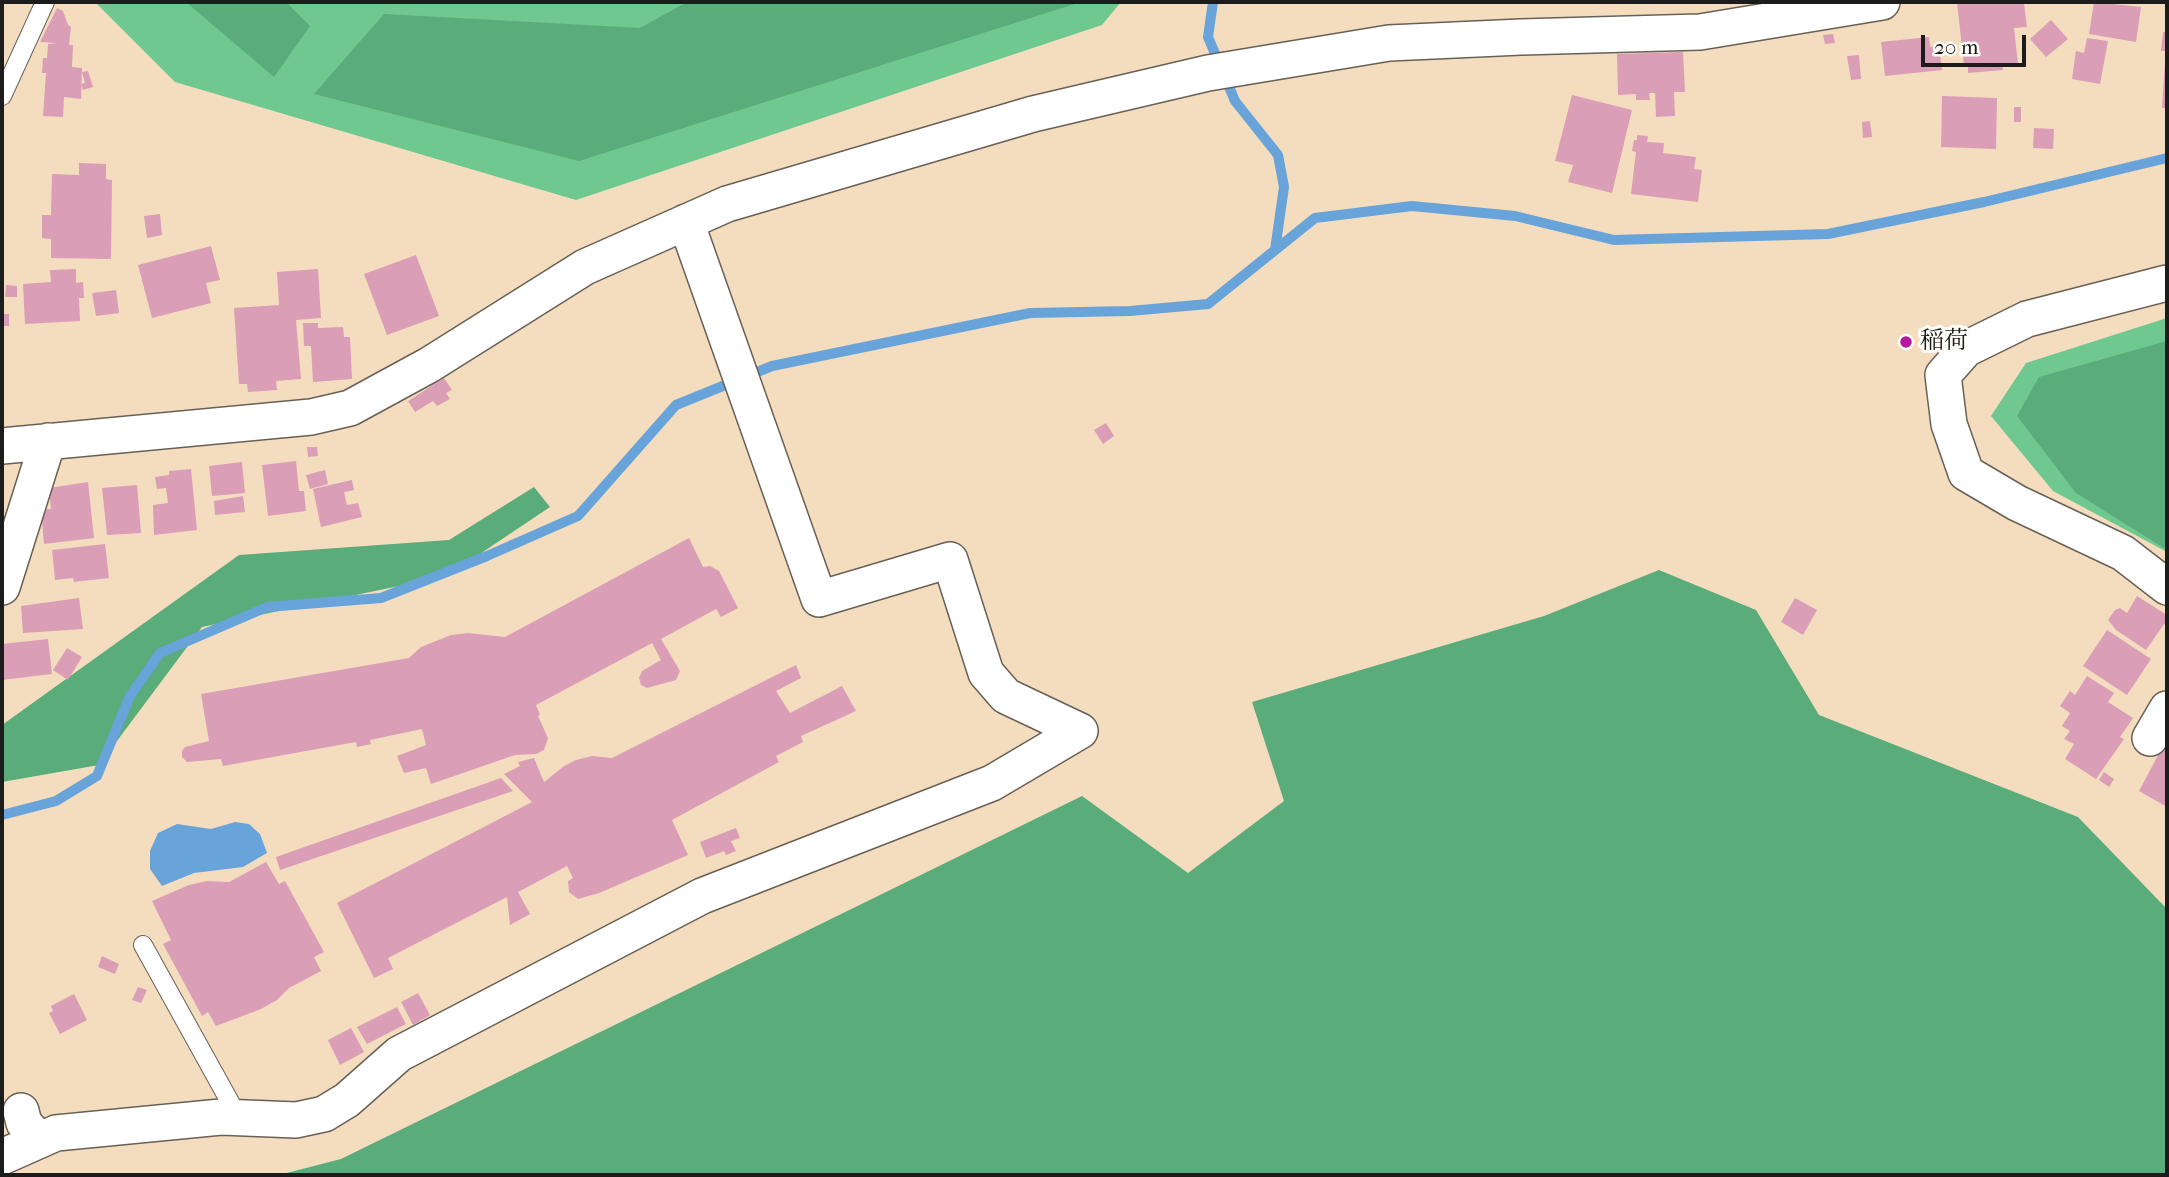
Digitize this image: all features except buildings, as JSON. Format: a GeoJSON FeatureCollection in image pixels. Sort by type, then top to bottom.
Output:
{"type":"FeatureCollection","features":[{"type":"Feature","properties":{"kind":"street"},"geometry":{"type":"LineString","coordinates":[[2,446],[311,417],[350,408],[429,365],[585,267],[727,204],[994,125],[1208,73],[1389,43],[1700,32],[1882,2]]}},
{"type":"Feature","properties":{"kind":"street"},"geometry":{"type":"LineString","coordinates":[[2,1157],[29,1125],[56,1133],[221,1117],[296,1120],[324,1114],[347,1100],[399,1054],[702,896],[992,783],[1080,731],[1006,696],[986,673],[950,560],[819,598],[686,222]]}},
{"type":"Feature","properties":{"kind":"street"},"geometry":{"type":"LineString","coordinates":[[2167,283],[2027,319],[1966,349],[1943,375],[1949,424],[1966,472],[2017,503],[2123,553],[2167,587]]}},
{"type":"Feature","properties":{"kind":"street"},"geometry":{"type":"LineString","coordinates":[[2,587],[48,441]]}},
{"type":"Feature","properties":{"kind":"lane"},"geometry":{"type":"LineString","coordinates":[[2,96],[45,2]]}},
{"type":"Feature","properties":{"kind":"lane"},"geometry":{"type":"LineString","coordinates":[[143,945],[230,1102],[235,1118]]}},
{"type":"Feature","properties":{"kind":"green space"},"geometry":{"type":"Polygon","coordinates":[[[95,2],[1121,2],[1102,25],[576,200],[175,82],[95,2]]]}},
{"type":"Feature","properties":{"kind":"green space"},"geometry":{"type":"Polygon","coordinates":[[[186,2],[286,2],[310,26],[274,77],[186,2]]]}},
{"type":"Feature","properties":{"kind":"green space"},"geometry":{"type":"Polygon","coordinates":[[[687,2],[1081,2],[579,161],[314,94],[384,14],[640,28],[687,2]]]}},
{"type":"Feature","properties":{"kind":"green space"},"geometry":{"type":"Polygon","coordinates":[[[2167,318],[2167,552],[2053,491],[1991,416],[2026,363],[2167,318]]]}},
{"type":"Feature","properties":{"kind":"green space"},"geometry":{"type":"Polygon","coordinates":[[[2167,341],[2167,550],[2076,493],[2017,416],[2039,377],[2167,341]]]}},
{"type":"Feature","properties":{"kind":"green space"},"geometry":{"type":"Polygon","coordinates":[[[534,487],[550,507],[447,576],[202,627],[99,765],[2,782],[2,725],[239,555],[449,540],[534,487]]]}},
{"type":"Feature","properties":{"kind":"green space"},"geometry":{"type":"Polygon","coordinates":[[[1659,570],[1756,610],[1819,715],[2078,817],[2167,909],[2167,1175],[279,1175],[341,1159],[1082,796],[1188,873],[1284,801],[1252,702],[1544,616],[1659,570]]]}},
{"type":"Feature","properties":{"kind":"water"},"geometry":{"type":"Polygon","coordinates":[[[235,822],[249,824],[260,834],[267,853],[243,867],[194,873],[162,886],[150,869],[150,851],[158,833],[177,824],[211,829],[235,822]]]}},
{"type":"Feature","properties":{"kind":"waterway"},"geometry":{"type":"LineString","coordinates":[[1213,2],[1208,37],[1235,101],[1278,155],[1284,187],[1275,250]]}},
{"type":"Feature","properties":{"kind":"waterway"},"geometry":{"type":"LineString","coordinates":[[2,815],[56,801],[97,776],[130,696],[160,653],[267,607],[381,598],[578,516],[676,405],[772,366],[1030,313],[1130,311],[1208,304],[1315,218],[1412,206],[1515,216],[1614,240],[1828,234],[1984,202],[2167,158]]}},
{"type":"Feature","properties":{"kind":"place","name":"稲荷"},"geometry":{"type":"Point","coordinates":[1906,342]}}]}
